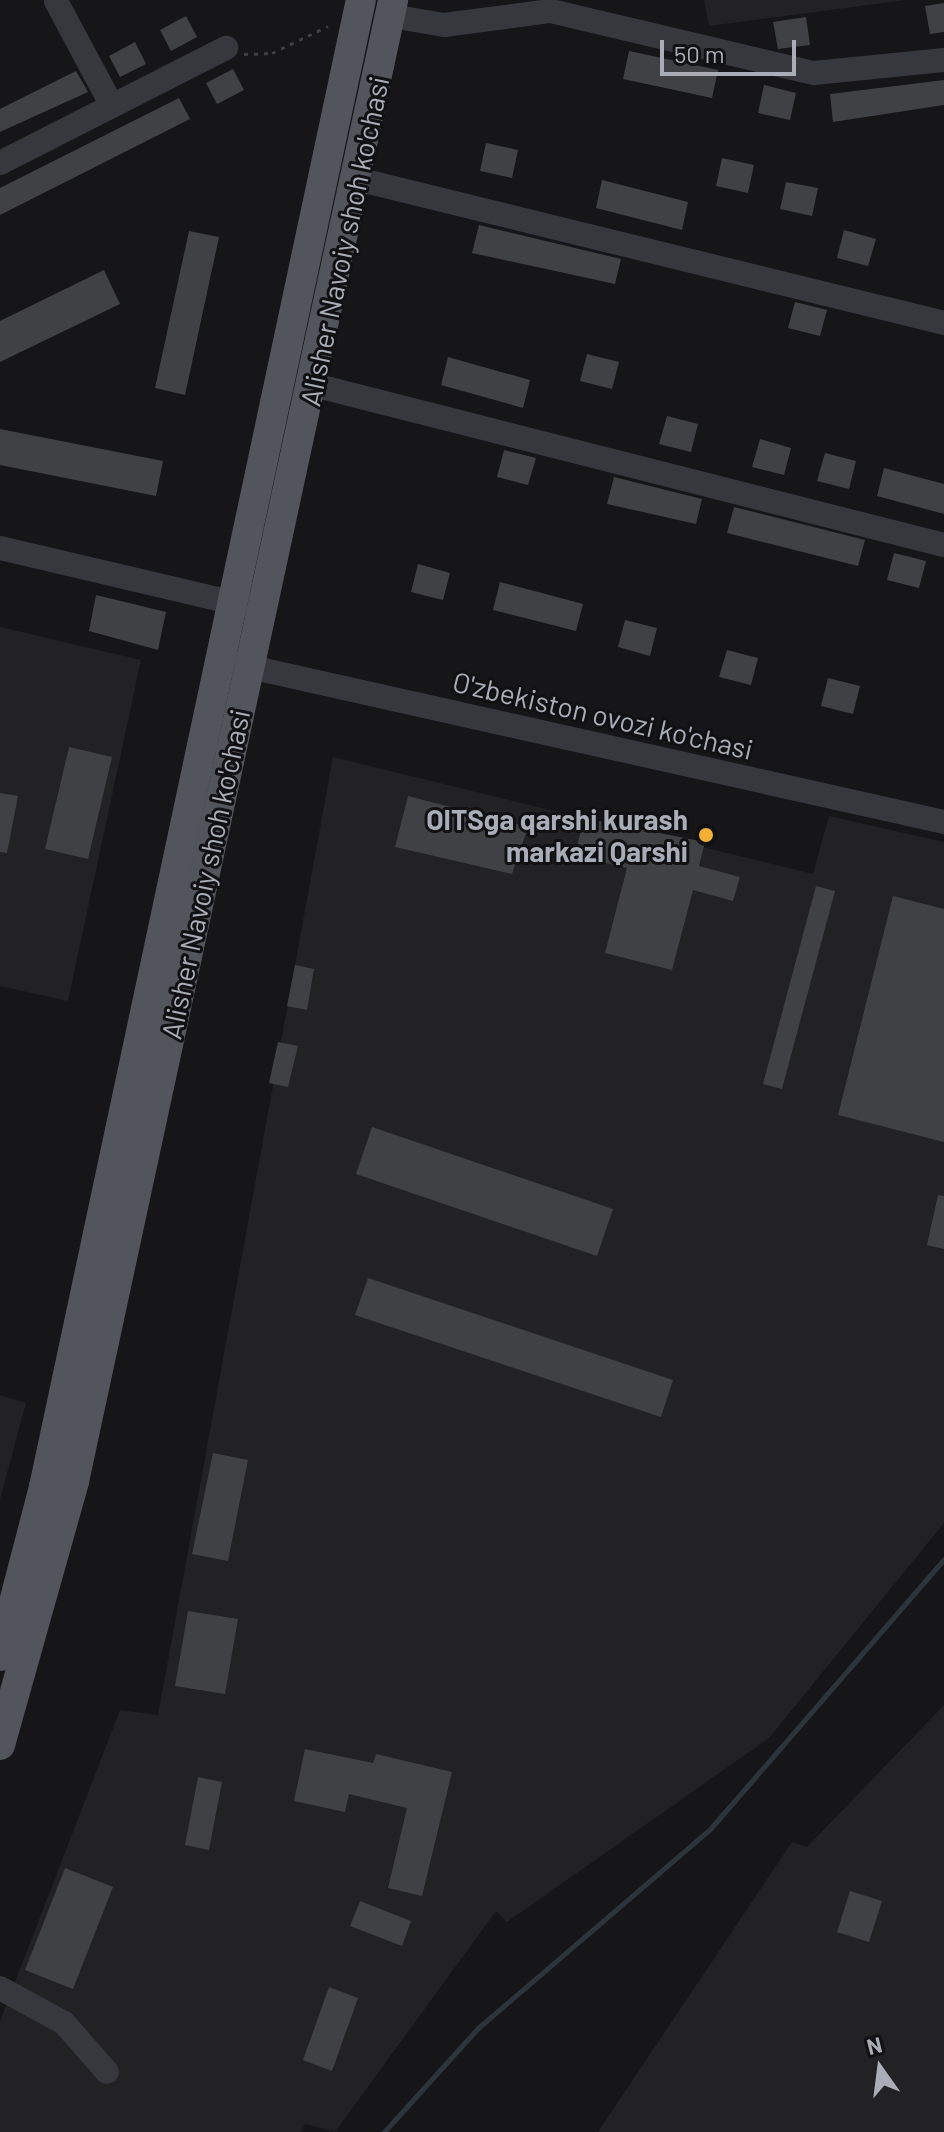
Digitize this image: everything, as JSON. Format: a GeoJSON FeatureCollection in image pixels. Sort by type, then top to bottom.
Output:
{"type":"FeatureCollection","features":[{"type":"Feature","properties":{"kind":"main road","name":"Alisher Navoiy shoh ko'chasi"},"geometry":{"type":"LineString","coordinates":[[0,1745],[74,1481],[247,606],[361,0]]}},
{"type":"Feature","properties":{"kind":"main road","name":"Alisher Navoiy shoh ko'chasi"},"geometry":{"type":"LineString","coordinates":[[247,606],[314,385],[392,8]]}},
{"type":"Feature","properties":{"kind":"main road","name":"Alisher Navoiy shoh ko'chasi"},"geometry":{"type":"LineString","coordinates":[[0,1656],[44,1487],[235,663]]}},
{"type":"Feature","properties":{"kind":"street"},"geometry":{"type":"LineString","coordinates":[[56,1],[112,106]]}},
{"type":"Feature","properties":{"kind":"street"},"geometry":{"type":"LineString","coordinates":[[392,8],[444,25],[551,11],[814,73],[944,60]]}},
{"type":"Feature","properties":{"kind":"street"},"geometry":{"type":"LineString","coordinates":[[0,163],[226,48]]}},
{"type":"Feature","properties":{"kind":"street"},"geometry":{"type":"LineString","coordinates":[[357,179],[944,323]]}},
{"type":"Feature","properties":{"kind":"street"},"geometry":{"type":"LineString","coordinates":[[314,385],[944,545]]}},
{"type":"Feature","properties":{"kind":"street"},"geometry":{"type":"LineString","coordinates":[[0,548],[247,606]]}},
{"type":"Feature","properties":{"kind":"street","name":"O'zbekiston ovozi ko'chasi"},"geometry":{"type":"LineString","coordinates":[[235,663],[944,822]]}},
{"type":"Feature","properties":{"kind":"street"},"geometry":{"type":"LineString","coordinates":[[0,1988],[64,2023],[107,2072]]}},
{"type":"Feature","properties":{"kind":"path"},"geometry":{"type":"LineString","coordinates":[[226,48],[272,53],[328,26]]}},
{"type":"Feature","properties":{"kind":"shaded area"},"geometry":{"type":"Polygon","coordinates":[[[704,0],[906,0],[709,26],[704,0]]]}},
{"type":"Feature","properties":{"kind":"shaded area"},"geometry":{"type":"Polygon","coordinates":[[[0,627],[141,660],[68,1001],[0,986],[0,627]]]}},
{"type":"Feature","properties":{"kind":"shaded area"},"geometry":{"type":"Polygon","coordinates":[[[333,757],[813,874],[829,816],[944,842],[944,1523],[769,1738],[507,1922],[496,1911],[335,2132],[305,2124],[301,2132],[0,2132],[0,2021],[120,1710],[158,1715],[333,757]]]}},
{"type":"Feature","properties":{"kind":"shaded area"},"geometry":{"type":"Polygon","coordinates":[[[0,1395],[26,1403],[0,1499],[0,1395]]]}},
{"type":"Feature","properties":{"kind":"shaded area"},"geometry":{"type":"Polygon","coordinates":[[[944,1705],[944,2132],[598,2132],[792,1842],[807,1847],[944,1705]]]}},
{"type":"Feature","properties":{"kind":"building"},"geometry":{"type":"Polygon","coordinates":[[[944,3],[944,32],[930,34],[925,6],[944,3]]]}},
{"type":"Feature","properties":{"kind":"building"},"geometry":{"type":"Polygon","coordinates":[[[186,16],[197,37],[171,51],[160,30],[186,16]]]}},
{"type":"Feature","properties":{"kind":"building"},"geometry":{"type":"Polygon","coordinates":[[[806,17],[810,45],[778,49],[773,22],[806,17]]]}},
{"type":"Feature","properties":{"kind":"building"},"geometry":{"type":"Polygon","coordinates":[[[135,42],[146,64],[120,77],[109,56],[135,42]]]}},
{"type":"Feature","properties":{"kind":"building"},"geometry":{"type":"Polygon","coordinates":[[[629,51],[718,70],[712,98],[623,79],[629,51]]]}},
{"type":"Feature","properties":{"kind":"building"},"geometry":{"type":"Polygon","coordinates":[[[233,69],[244,90],[217,104],[206,83],[233,69]]]}},
{"type":"Feature","properties":{"kind":"building"},"geometry":{"type":"Polygon","coordinates":[[[76,71],[88,92],[0,132],[0,109],[76,71]]]}},
{"type":"Feature","properties":{"kind":"building"},"geometry":{"type":"Polygon","coordinates":[[[944,80],[944,105],[833,122],[830,94],[944,80]]]}},
{"type":"Feature","properties":{"kind":"building"},"geometry":{"type":"Polygon","coordinates":[[[764,85],[796,93],[790,120],[758,113],[764,85]]]}},
{"type":"Feature","properties":{"kind":"building"},"geometry":{"type":"Polygon","coordinates":[[[179,98],[190,119],[0,215],[0,188],[179,98]]]}},
{"type":"Feature","properties":{"kind":"building"},"geometry":{"type":"Polygon","coordinates":[[[486,143],[518,150],[512,178],[480,171],[486,143]]]}},
{"type":"Feature","properties":{"kind":"building"},"geometry":{"type":"Polygon","coordinates":[[[722,158],[754,165],[748,193],[716,186],[722,158]]]}},
{"type":"Feature","properties":{"kind":"building"},"geometry":{"type":"Polygon","coordinates":[[[602,180],[688,202],[682,230],[596,208],[602,180]]]}},
{"type":"Feature","properties":{"kind":"building"},"geometry":{"type":"Polygon","coordinates":[[[786,182],[818,188],[812,216],[780,209],[786,182]]]}},
{"type":"Feature","properties":{"kind":"building"},"geometry":{"type":"Polygon","coordinates":[[[479,225],[621,259],[615,284],[472,253],[479,225]]]}},
{"type":"Feature","properties":{"kind":"building"},"geometry":{"type":"Polygon","coordinates":[[[844,230],[876,239],[868,266],[837,258],[844,230]]]}},
{"type":"Feature","properties":{"kind":"building"},"geometry":{"type":"Polygon","coordinates":[[[189,231],[219,237],[185,395],[155,388],[189,231]]]}},
{"type":"Feature","properties":{"kind":"building"},"geometry":{"type":"Polygon","coordinates":[[[104,270],[120,304],[0,362],[0,321],[104,270]]]}},
{"type":"Feature","properties":{"kind":"building"},"geometry":{"type":"Polygon","coordinates":[[[795,302],[827,310],[820,336],[788,328],[795,302]]]}},
{"type":"Feature","properties":{"kind":"building"},"geometry":{"type":"Polygon","coordinates":[[[587,354],[619,362],[612,389],[580,381],[587,354]]]}},
{"type":"Feature","properties":{"kind":"building"},"geometry":{"type":"Polygon","coordinates":[[[448,357],[530,380],[523,408],[441,385],[448,357]]]}},
{"type":"Feature","properties":{"kind":"building"},"geometry":{"type":"Polygon","coordinates":[[[667,416],[698,424],[691,452],[659,444],[667,416]]]}},
{"type":"Feature","properties":{"kind":"building"},"geometry":{"type":"Polygon","coordinates":[[[0,429],[163,461],[156,496],[0,465],[0,429]]]}},
{"type":"Feature","properties":{"kind":"building"},"geometry":{"type":"Polygon","coordinates":[[[760,439],[791,448],[784,475],[752,467],[760,439]]]}},
{"type":"Feature","properties":{"kind":"building"},"geometry":{"type":"Polygon","coordinates":[[[504,450],[536,458],[528,485],[497,477],[504,450]]]}},
{"type":"Feature","properties":{"kind":"building"},"geometry":{"type":"Polygon","coordinates":[[[825,453],[856,461],[849,489],[817,481],[825,453]]]}},
{"type":"Feature","properties":{"kind":"building"},"geometry":{"type":"Polygon","coordinates":[[[884,468],[944,484],[944,514],[877,496],[884,468]]]}},
{"type":"Feature","properties":{"kind":"building"},"geometry":{"type":"Polygon","coordinates":[[[614,477],[702,499],[696,524],[607,504],[614,477]]]}},
{"type":"Feature","properties":{"kind":"building"},"geometry":{"type":"Polygon","coordinates":[[[734,507],[865,540],[858,566],[727,533],[734,507]]]}},
{"type":"Feature","properties":{"kind":"building"},"geometry":{"type":"Polygon","coordinates":[[[894,553],[926,561],[919,588],[887,580],[894,553]]]}},
{"type":"Feature","properties":{"kind":"building"},"geometry":{"type":"Polygon","coordinates":[[[418,564],[450,573],[443,600],[411,592],[418,564]]]}},
{"type":"Feature","properties":{"kind":"building"},"geometry":{"type":"Polygon","coordinates":[[[500,582],[583,604],[576,631],[493,610],[500,582]]]}},
{"type":"Feature","properties":{"kind":"building"},"geometry":{"type":"Polygon","coordinates":[[[96,595],[166,612],[158,650],[89,631],[96,595]]]}},
{"type":"Feature","properties":{"kind":"building"},"geometry":{"type":"Polygon","coordinates":[[[625,620],[657,628],[650,656],[618,647],[625,620]]]}},
{"type":"Feature","properties":{"kind":"building"},"geometry":{"type":"Polygon","coordinates":[[[727,650],[758,658],[751,685],[719,677],[727,650]]]}},
{"type":"Feature","properties":{"kind":"building"},"geometry":{"type":"Polygon","coordinates":[[[828,678],[860,686],[853,714],[821,706],[828,678]]]}},
{"type":"Feature","properties":{"kind":"building"},"geometry":{"type":"Polygon","coordinates":[[[69,747],[112,757],[88,859],[45,849],[69,747]]]}},
{"type":"Feature","properties":{"kind":"building"},"geometry":{"type":"Polygon","coordinates":[[[0,793],[18,796],[7,853],[0,852],[0,793]]]}},
{"type":"Feature","properties":{"kind":"building"},"geometry":{"type":"Polygon","coordinates":[[[408,796],[528,827],[512,874],[395,847],[408,796]]]}},
{"type":"Feature","properties":{"kind":"building"},"geometry":{"type":"Polygon","coordinates":[[[584,818],[705,842],[699,866],[740,877],[733,901],[693,890],[672,970],[605,953],[627,868],[575,855],[584,818]]]}},
{"type":"Feature","properties":{"kind":"building"},"geometry":{"type":"Polygon","coordinates":[[[816,886],[835,891],[782,1089],[763,1084],[816,886]]]}},
{"type":"Feature","properties":{"kind":"building"},"geometry":{"type":"Polygon","coordinates":[[[893,896],[944,909],[944,1142],[838,1115],[893,896]]]}},
{"type":"Feature","properties":{"kind":"building"},"geometry":{"type":"Polygon","coordinates":[[[295,965],[314,969],[307,1010],[287,1006],[295,965]]]}},
{"type":"Feature","properties":{"kind":"building"},"geometry":{"type":"Polygon","coordinates":[[[278,1042],[298,1046],[288,1087],[269,1083],[278,1042]]]}},
{"type":"Feature","properties":{"kind":"building"},"geometry":{"type":"Polygon","coordinates":[[[372,1127],[613,1209],[597,1256],[356,1174],[372,1127]]]}},
{"type":"Feature","properties":{"kind":"building"},"geometry":{"type":"Polygon","coordinates":[[[938,1195],[944,1196],[944,1249],[927,1245],[938,1195]]]}},
{"type":"Feature","properties":{"kind":"building"},"geometry":{"type":"Polygon","coordinates":[[[368,1278],[673,1380],[661,1417],[355,1315],[368,1278]]]}},
{"type":"Feature","properties":{"kind":"building"},"geometry":{"type":"Polygon","coordinates":[[[213,1453],[248,1460],[228,1561],[192,1554],[213,1453]]]}},
{"type":"Feature","properties":{"kind":"building"},"geometry":{"type":"Polygon","coordinates":[[[188,1611],[238,1619],[225,1694],[175,1686],[188,1611]]]}},
{"type":"Feature","properties":{"kind":"building"},"geometry":{"type":"Polygon","coordinates":[[[305,1749],[373,1763],[376,1754],[452,1772],[422,1896],[388,1888],[407,1808],[349,1794],[345,1812],[294,1801],[305,1749]]]}},
{"type":"Feature","properties":{"kind":"building"},"geometry":{"type":"Polygon","coordinates":[[[198,1777],[222,1782],[209,1850],[185,1845],[198,1777]]]}},
{"type":"Feature","properties":{"kind":"building"},"geometry":{"type":"Polygon","coordinates":[[[65,1868],[113,1887],[73,1989],[25,1970],[65,1868]]]}},
{"type":"Feature","properties":{"kind":"building"},"geometry":{"type":"Polygon","coordinates":[[[850,1891],[882,1901],[869,1942],[837,1932],[850,1891]]]}},
{"type":"Feature","properties":{"kind":"building"},"geometry":{"type":"Polygon","coordinates":[[[360,1901],[411,1921],[402,1946],[350,1926],[360,1901]]]}},
{"type":"Feature","properties":{"kind":"building"},"geometry":{"type":"Polygon","coordinates":[[[329,1987],[358,1998],[332,2071],[303,2060],[329,1987]]]}},
{"type":"Feature","properties":{"kind":"waterway"},"geometry":{"type":"LineString","coordinates":[[384,2132],[478,2028],[711,1828],[944,1559]]}},
{"type":"Feature","properties":{"kind":"place","name":"OITSga qarshi kurash markazi Qarshi"},"geometry":{"type":"Point","coordinates":[706,835]}}]}
